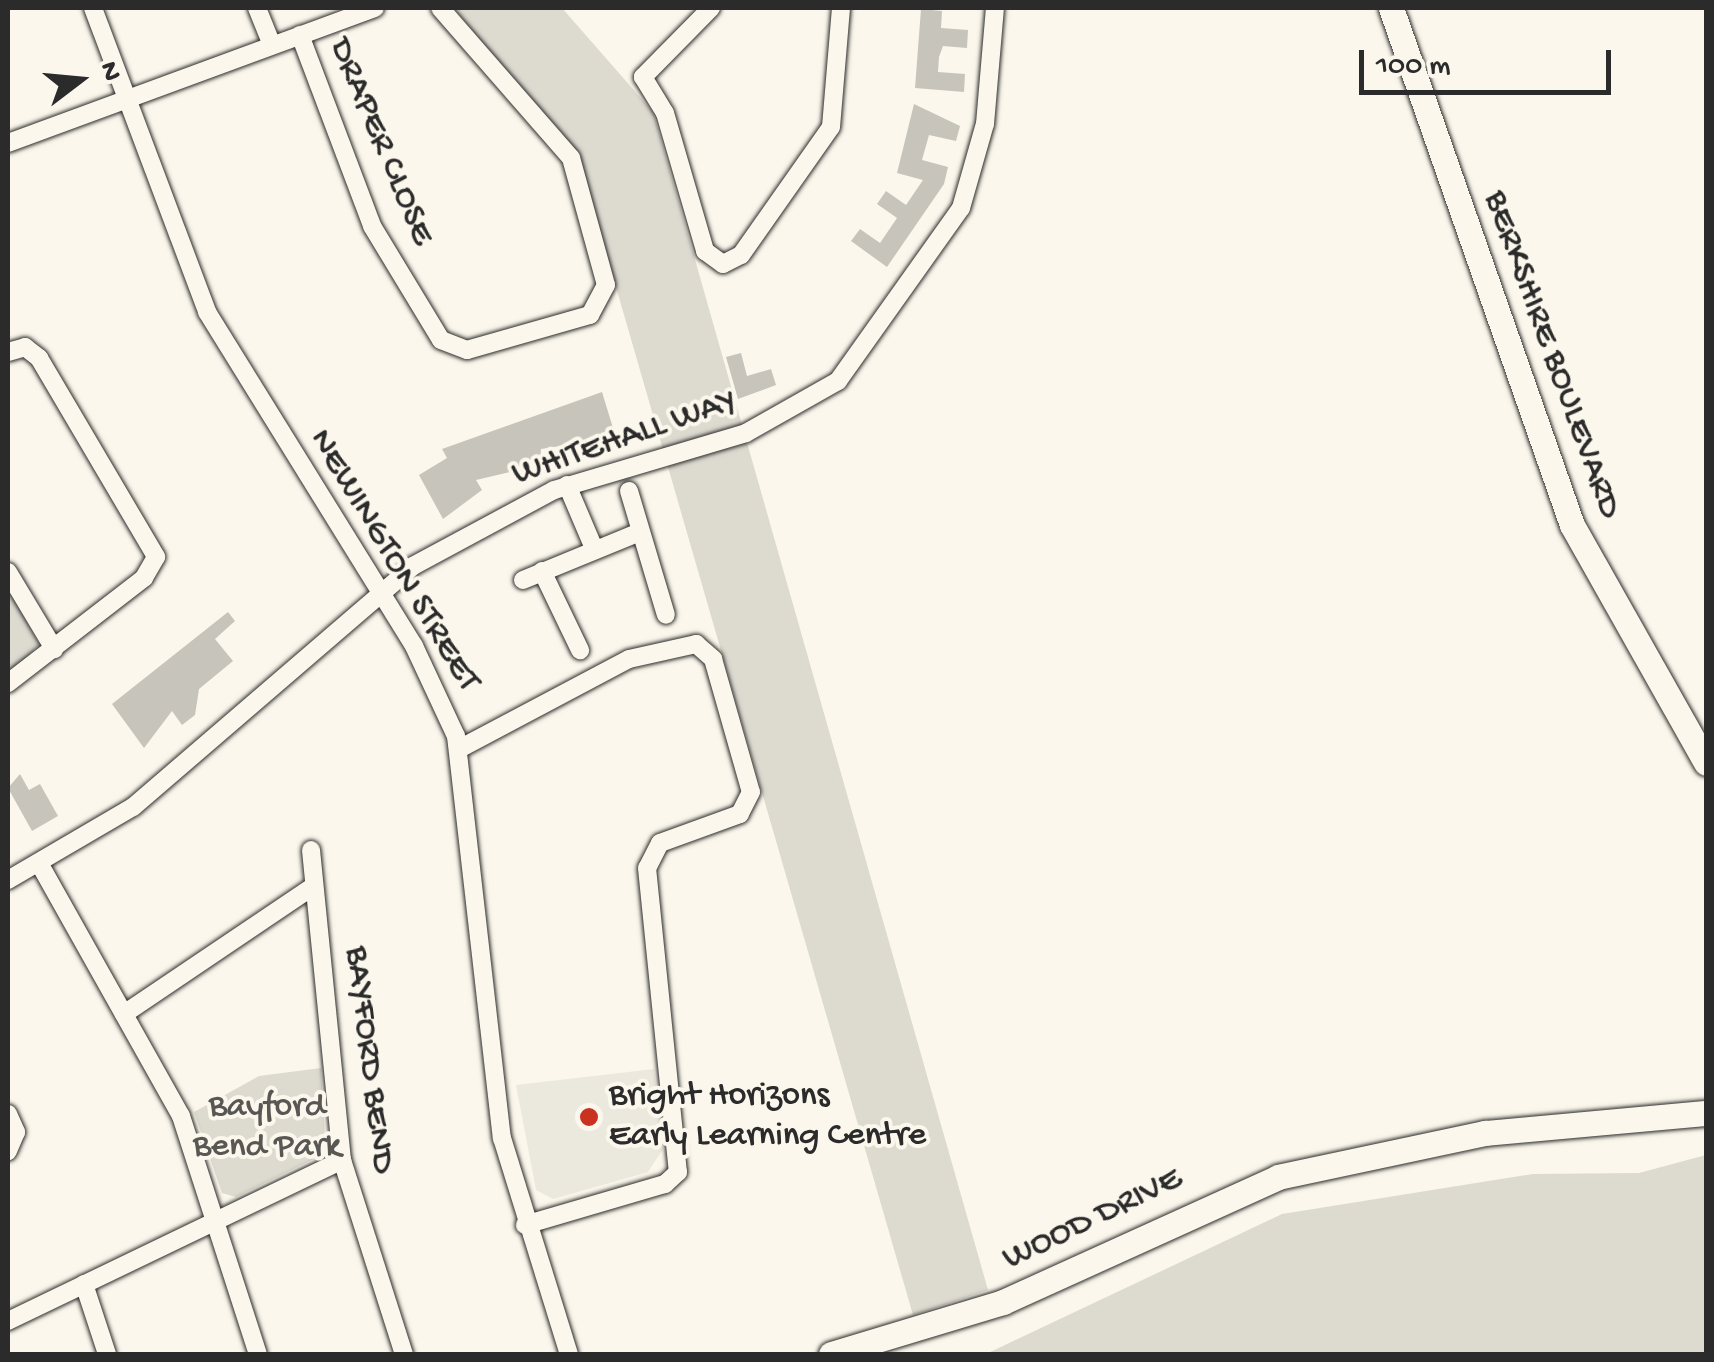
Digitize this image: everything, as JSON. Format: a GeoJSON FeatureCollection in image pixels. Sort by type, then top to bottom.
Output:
{"type":"FeatureCollection","features":[{"type":"Feature","properties":{"kind":"street","name":"NEWINGTON STREET"},"geometry":{"type":"LineString","coordinates":[[93,8],[207,312],[379,596],[414,646],[459,748],[502,1138],[569,1354]]}},
{"type":"Feature","properties":{"kind":"street"},"geometry":{"type":"LineString","coordinates":[[257,8],[272,46]]}},
{"type":"Feature","properties":{"kind":"street","name":"DRAPER CLOSE"},"geometry":{"type":"LineString","coordinates":[[8,143],[375,8]]}},
{"type":"Feature","properties":{"kind":"street","name":"DRAPER CLOSE"},"geometry":{"type":"LineString","coordinates":[[300,35],[372,226],[441,340],[467,350],[590,314],[605,275],[571,158],[440,8]]}},
{"type":"Feature","properties":{"kind":"street"},"geometry":{"type":"LineString","coordinates":[[711,8],[643,77],[664,113],[705,251],[723,264],[741,255],[831,127],[841,8]]}},
{"type":"Feature","properties":{"kind":"street","name":"WHITEHALL WAY"},"geometry":{"type":"LineString","coordinates":[[8,880],[132,807],[413,566],[568,485],[746,433],[847,372],[961,208],[985,124],[995,8]]}},
{"type":"Feature","properties":{"kind":"street","name":"BERKSHIRE BOULEVARD"},"geometry":{"type":"LineString","coordinates":[[1391,8],[1572,525],[1706,763]]}},
{"type":"Feature","properties":{"kind":"street"},"geometry":{"type":"LineString","coordinates":[[8,352],[25,347],[39,358],[156,557],[144,578],[8,683]]}},
{"type":"Feature","properties":{"kind":"street"},"geometry":{"type":"LineString","coordinates":[[568,485],[593,546]]}},
{"type":"Feature","properties":{"kind":"street"},"geometry":{"type":"LineString","coordinates":[[629,491],[666,615]]}},
{"type":"Feature","properties":{"kind":"street"},"geometry":{"type":"LineString","coordinates":[[523,580],[593,546],[640,532]]}},
{"type":"Feature","properties":{"kind":"street"},"geometry":{"type":"LineString","coordinates":[[542,571],[580,650]]}},
{"type":"Feature","properties":{"kind":"street"},"geometry":{"type":"LineString","coordinates":[[8,572],[54,649]]}},
{"type":"Feature","properties":{"kind":"street"},"geometry":{"type":"LineString","coordinates":[[459,748],[629,659],[696,644],[713,660],[751,792],[740,814],[666,838],[647,868],[678,1172],[526,1225]]}},
{"type":"Feature","properties":{"kind":"street","name":"BERKSHIRE BOULEVARD"},"geometry":{"type":"LineString","coordinates":[[1678,710],[1706,740]]}},
{"type":"Feature","properties":{"kind":"street","name":"BAYFORD BEND"},"geometry":{"type":"LineString","coordinates":[[311,850],[342,1160],[404,1354]]}},
{"type":"Feature","properties":{"kind":"street"},"geometry":{"type":"LineString","coordinates":[[39,863],[181,1116],[258,1354]]}},
{"type":"Feature","properties":{"kind":"street"},"geometry":{"type":"LineString","coordinates":[[124,1014],[314,886]]}},
{"type":"Feature","properties":{"kind":"street","name":"WOOD DRIVE"},"geometry":{"type":"LineString","coordinates":[[832,1354],[1004,1302],[1268,1180],[1519,1129],[1706,1113]]}},
{"type":"Feature","properties":{"kind":"street"},"geometry":{"type":"LineString","coordinates":[[8,1114],[16,1132],[8,1151]]}},
{"type":"Feature","properties":{"kind":"street","name":"WOOD DRIVE"},"geometry":{"type":"LineString","coordinates":[[1385,1154],[1436,1158],[1706,1130]]}},
{"type":"Feature","properties":{"kind":"street"},"geometry":{"type":"LineString","coordinates":[[8,1321],[342,1160]]}},
{"type":"Feature","properties":{"kind":"street"},"geometry":{"type":"LineString","coordinates":[[84,1284],[107,1354]]}},
{"type":"Feature","properties":{"kind":"shaded area","name":"Bright Horizons Early Learning Centre"},"geometry":{"type":"Polygon","coordinates":[[[654,1069],[663,1149],[648,1172],[553,1199],[536,1190],[516,1085],[654,1069]]]}},
{"type":"Feature","properties":{"kind":"green space"},"geometry":{"type":"Polygon","coordinates":[[[454,8],[562,8],[653,112],[988,1290],[913,1315],[581,166],[454,8]]]}},
{"type":"Feature","properties":{"kind":"green space"},"geometry":{"type":"Polygon","coordinates":[[[8,588],[39,644],[8,677],[8,588]]]}},
{"type":"Feature","properties":{"kind":"green space","name":"Bayford Bend Park"},"geometry":{"type":"Polygon","coordinates":[[[321,1068],[326,1153],[236,1197],[222,1193],[194,1112],[259,1076],[321,1068]]]}},
{"type":"Feature","properties":{"kind":"green space"},"geometry":{"type":"Polygon","coordinates":[[[1706,1155],[1706,1354],[986,1354],[1282,1214],[1533,1174],[1639,1173],[1706,1155]]]}},
{"type":"Feature","properties":{"kind":"building"},"geometry":{"type":"Polygon","coordinates":[[[921,9],[942,11],[941,28],[968,30],[967,48],[943,46],[938,72],[965,74],[964,92],[915,88],[921,9]]]}},
{"type":"Feature","properties":{"kind":"building"},"geometry":{"type":"Polygon","coordinates":[[[914,104],[960,126],[956,141],[929,135],[922,160],[948,167],[944,184],[887,267],[851,241],[860,229],[880,243],[897,218],[877,204],[886,191],[906,205],[923,180],[897,173],[914,104]]]}},
{"type":"Feature","properties":{"kind":"building"},"geometry":{"type":"Polygon","coordinates":[[[741,353],[747,376],[771,369],[776,385],[738,399],[726,357],[741,353]]]}},
{"type":"Feature","properties":{"kind":"building"},"geometry":{"type":"Polygon","coordinates":[[[602,392],[613,428],[605,439],[541,449],[540,465],[476,480],[482,490],[443,519],[419,475],[447,458],[442,449],[602,392]]]}},
{"type":"Feature","properties":{"kind":"building"},"geometry":{"type":"Polygon","coordinates":[[[228,612],[235,621],[215,639],[233,661],[199,689],[195,715],[182,725],[172,711],[144,748],[112,704],[228,612]]]}},
{"type":"Feature","properties":{"kind":"building"},"geometry":{"type":"Polygon","coordinates":[[[20,774],[29,790],[40,784],[58,816],[32,831],[8,788],[20,774]]]}},
{"type":"Feature","properties":{"kind":"place","name":"Bright Horizons Early Learning Centre"},"geometry":{"type":"Point","coordinates":[589,1117]}}]}
